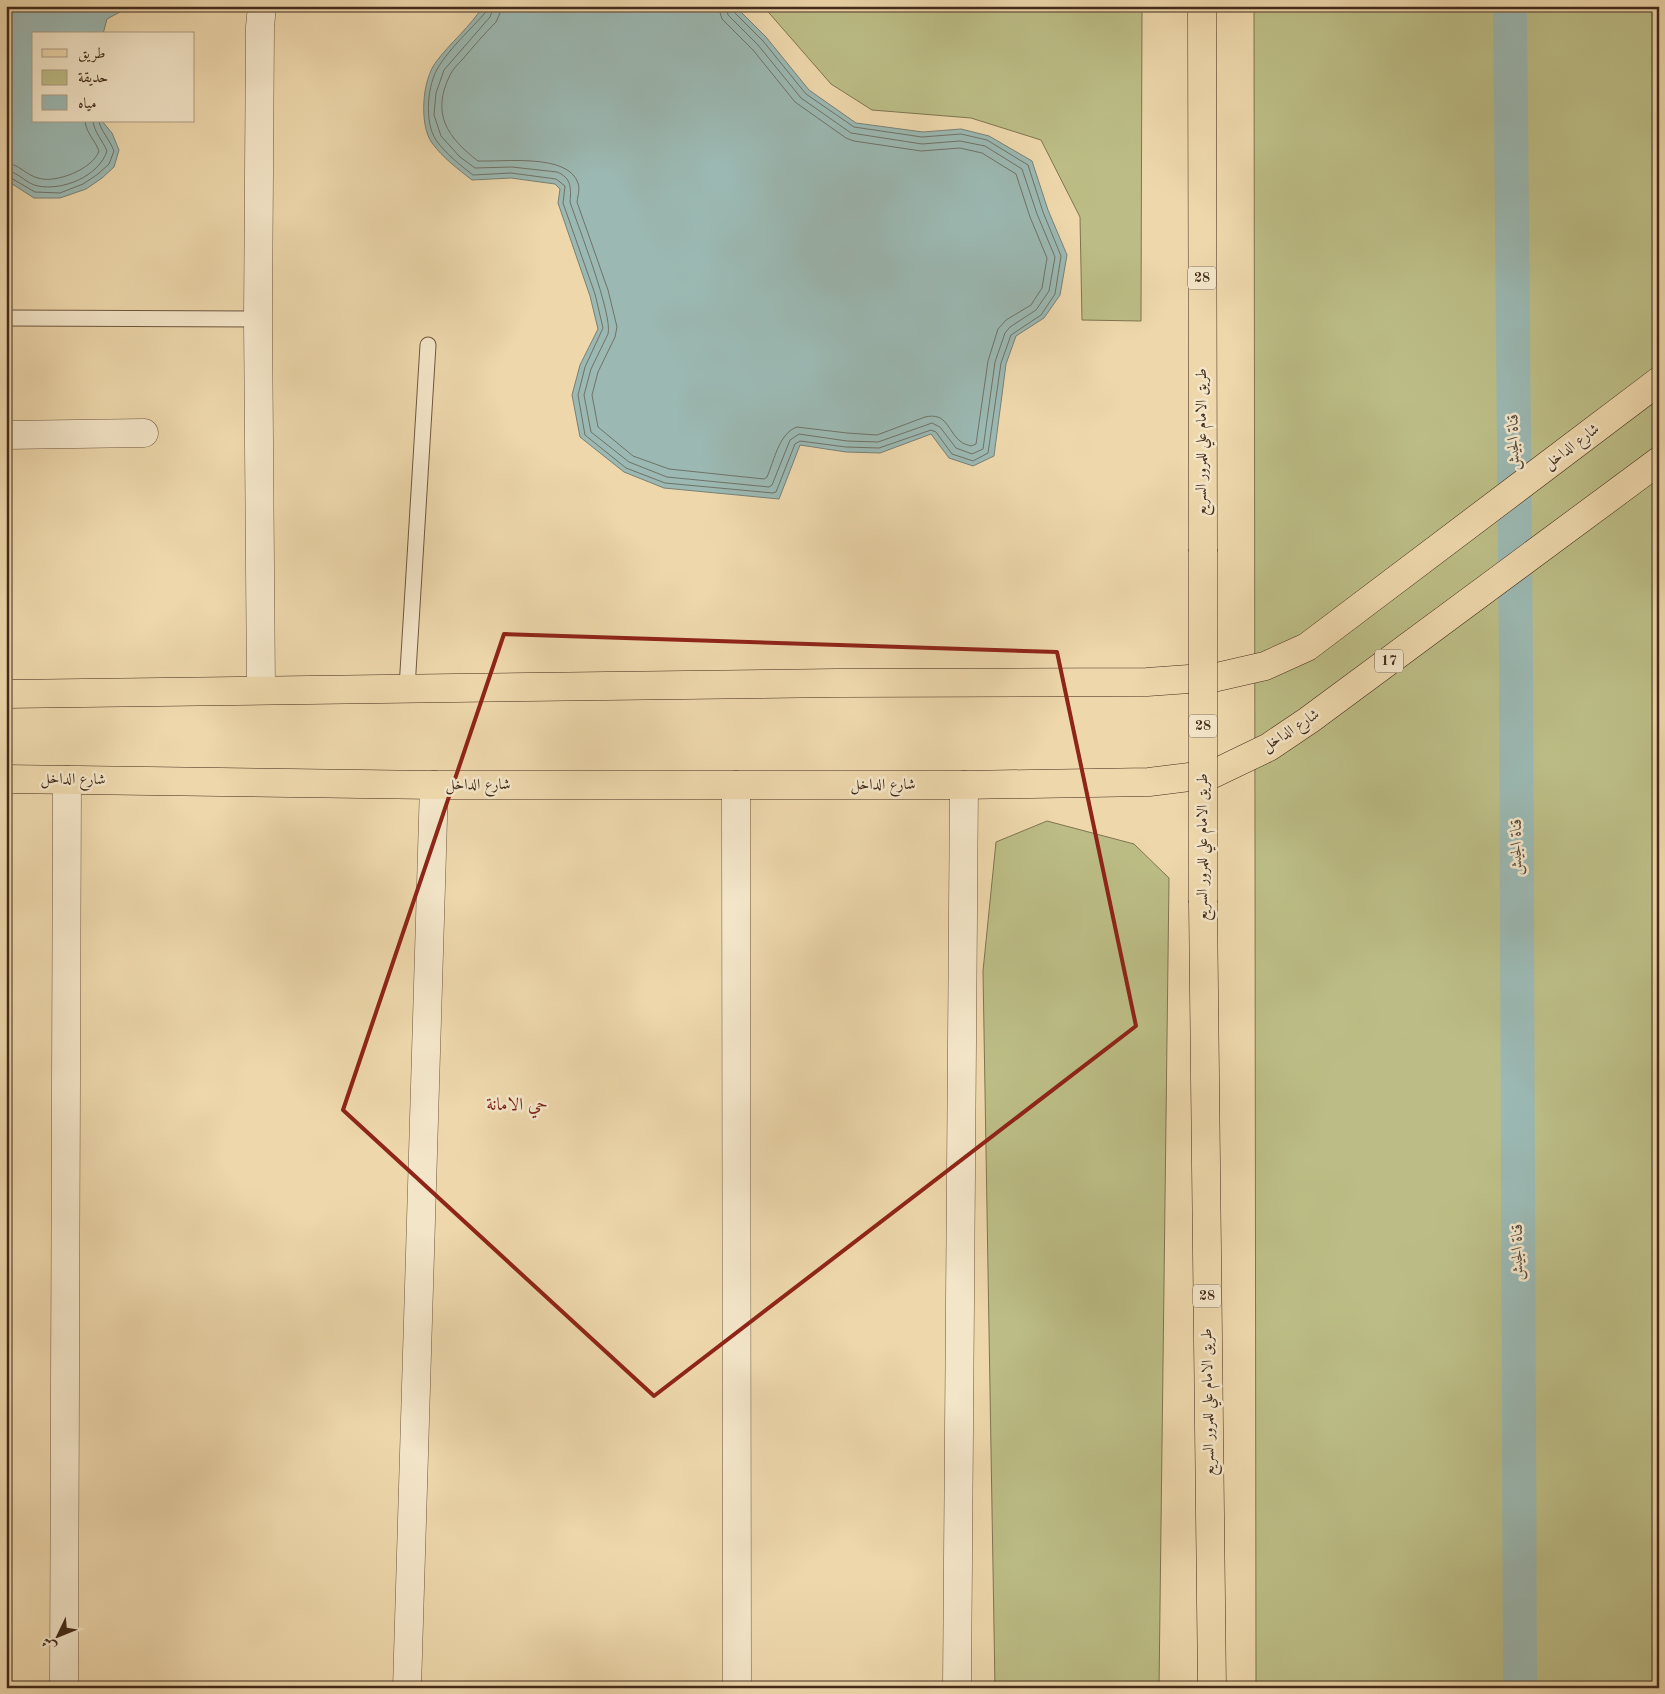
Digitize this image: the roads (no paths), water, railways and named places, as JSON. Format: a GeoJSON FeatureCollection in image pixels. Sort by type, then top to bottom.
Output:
{"type":"FeatureCollection","features":[{"type":"Feature","properties":{"kind":"main road","name":"طريق الامام علي للمرور السريع"},"geometry":{"type":"LineString","coordinates":[[1202,6],[1203,903],[1212,1688]]}},
{"type":"Feature","properties":{"kind":"main road","name":"شارع الداخل"},"geometry":{"type":"LineString","coordinates":[[6,694],[836,683],[1147,682],[1217,677],[1265,666],[1308,647],[1659,381]]}},
{"type":"Feature","properties":{"kind":"main road","name":"شارع الداخل"},"geometry":{"type":"LineString","coordinates":[[6,779],[434,785],[964,785],[1149,782],[1213,774],[1269,747],[1310,720],[1659,461]]}},
{"type":"Feature","properties":{"kind":"street"},"geometry":{"type":"LineString","coordinates":[[261,690],[258,319],[260,28],[262,6]]}},
{"type":"Feature","properties":{"kind":"street"},"geometry":{"type":"LineString","coordinates":[[6,435],[144,434]]}},
{"type":"Feature","properties":{"kind":"street"},"geometry":{"type":"LineString","coordinates":[[64,1688],[67,780]]}},
{"type":"Feature","properties":{"kind":"street"},"geometry":{"type":"LineString","coordinates":[[407,1688],[434,785]]}},
{"type":"Feature","properties":{"kind":"street"},"geometry":{"type":"LineString","coordinates":[[736,785],[736,1688]]}},
{"type":"Feature","properties":{"kind":"street"},"geometry":{"type":"LineString","coordinates":[[957,1688],[964,785]]}},
{"type":"Feature","properties":{"kind":"lane"},"geometry":{"type":"LineString","coordinates":[[6,318],[258,319]]}},
{"type":"Feature","properties":{"kind":"lane"},"geometry":{"type":"LineString","coordinates":[[406,688],[428,345]]}},
{"type":"Feature","properties":{"kind":"water"},"geometry":{"type":"Polygon","coordinates":[[[6,6],[131,6],[107,19],[104,32],[32,32],[32,122],[103,122],[112,133],[119,150],[114,167],[86,189],[60,198],[34,198],[6,180],[6,6]]]}},
{"type":"Feature","properties":{"kind":"water"},"geometry":{"type":"Polygon","coordinates":[[[483,6],[735,6],[766,37],[809,90],[856,123],[923,132],[961,129],[989,136],[1032,161],[1048,210],[1067,255],[1060,295],[1044,318],[1016,336],[1006,364],[994,456],[973,466],[949,458],[931,434],[880,453],[846,452],[800,445],[779,499],[664,488],[624,472],[580,437],[572,395],[580,365],[598,329],[590,296],[558,203],[560,189],[555,184],[511,178],[472,180],[436,148],[428,135],[425,125],[425,91],[431,70],[441,55],[473,20],[483,6]]]}},
{"type":"Feature","properties":{"kind":"waterway","name":"قناة الجيش"},"geometry":{"type":"LineString","coordinates":[[1510,6],[1516,667],[1520,1688]]}},
{"type":"Feature","properties":{"kind":"district","name":"حي الامانة"},"geometry":{"type":"Point","coordinates":[517,1105]}}]}
